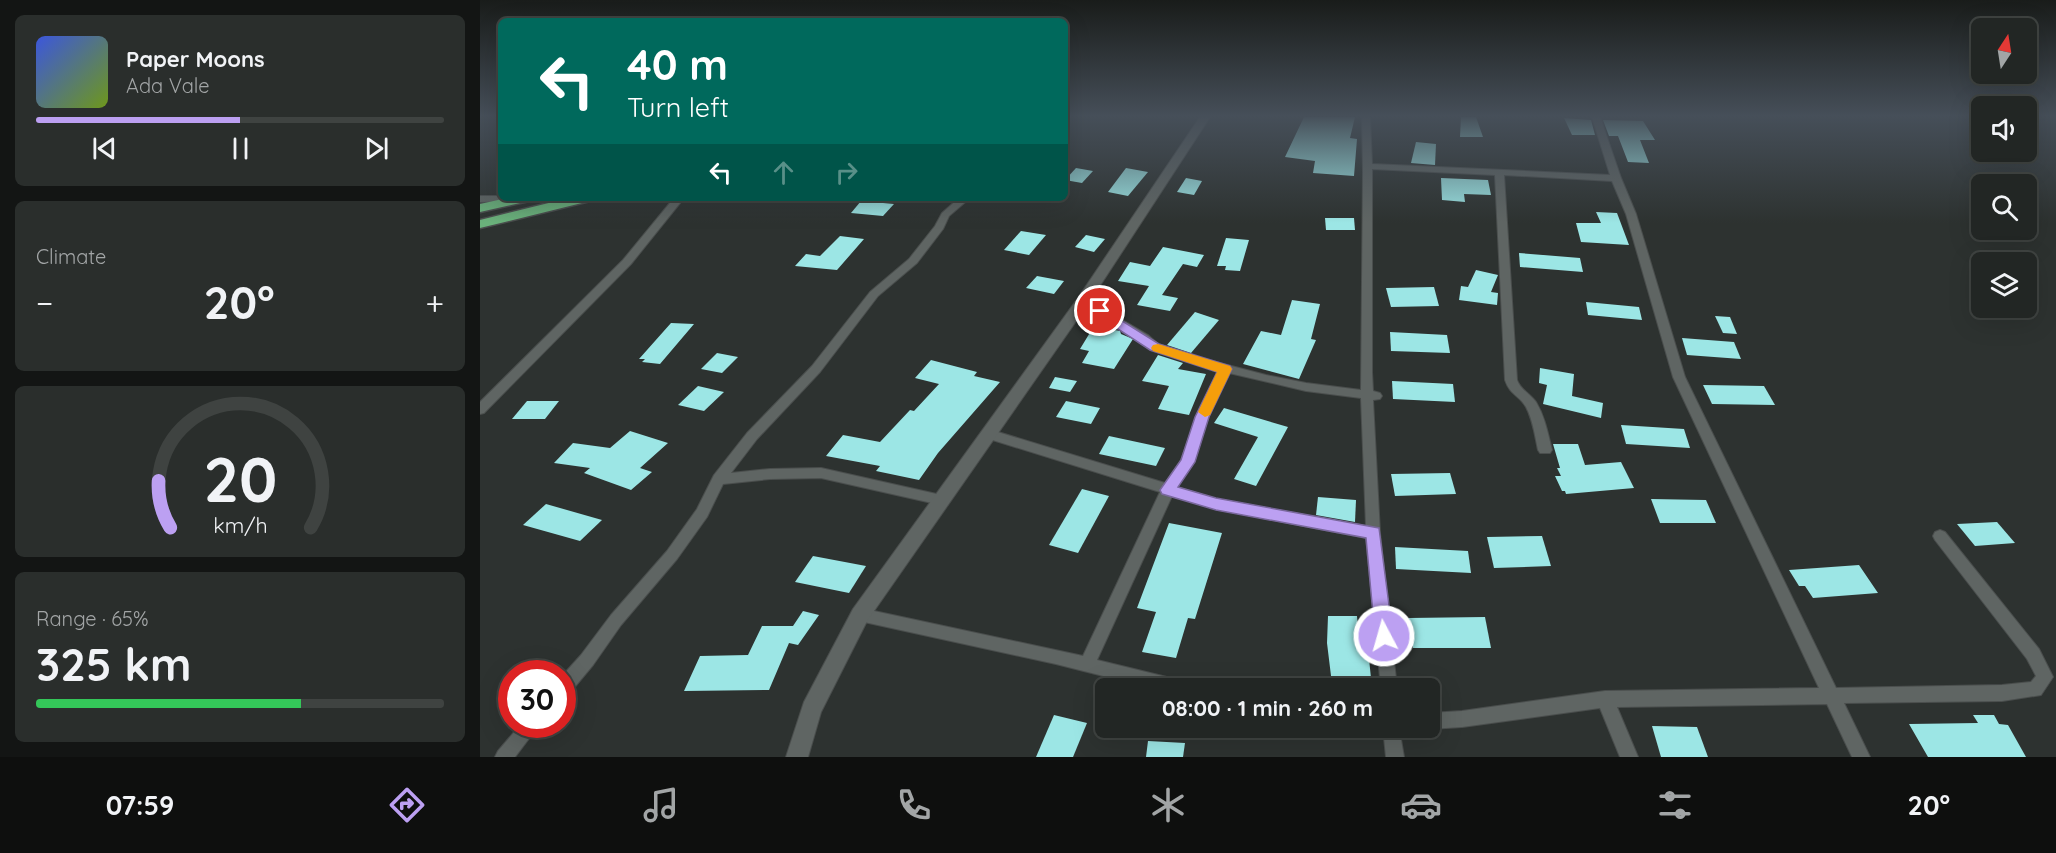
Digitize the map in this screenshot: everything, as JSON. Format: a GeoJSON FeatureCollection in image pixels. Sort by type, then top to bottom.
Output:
{"type":"FeatureCollection","features":[{"type":"Feature","properties":{"kind":"highway"},"geometry":{"type":"LineString","coordinates":[[480,208],[511,201]]}},
{"type":"Feature","properties":{"kind":"highway"},"geometry":{"type":"LineString","coordinates":[[480,224],[573,201]]}},
{"type":"Feature","properties":{"kind":"street"},"geometry":{"type":"LineString","coordinates":[[797,757],[811,709],[860,615],[1083,301],[1182,152]]}},
{"type":"Feature","properties":{"kind":"street"},"geometry":{"type":"LineString","coordinates":[[1367,152],[1365,372],[1373,533],[1388,678]]}},
{"type":"Feature","properties":{"kind":"street"},"geometry":{"type":"LineString","coordinates":[[1608,152],[1631,214],[1679,377],[1861,757]]}},
{"type":"Feature","properties":{"kind":"street"},"geometry":{"type":"LineString","coordinates":[[1368,166],[1616,178]]}},
{"type":"Feature","properties":{"kind":"street"},"geometry":{"type":"LineString","coordinates":[[1499,174],[1511,380],[1514,389],[1521,393],[1533,407],[1545,450]]}},
{"type":"Feature","properties":{"kind":"street"},"geometry":{"type":"LineString","coordinates":[[480,199],[498,199]]}},
{"type":"Feature","properties":{"kind":"street"},"geometry":{"type":"LineString","coordinates":[[480,410],[627,262],[677,201]]}},
{"type":"Feature","properties":{"kind":"street"},"geometry":{"type":"LineString","coordinates":[[576,673],[616,620],[672,555],[702,513],[719,479],[752,436],[816,369],[874,294],[913,261],[940,227],[945,215],[961,201]]}},
{"type":"Feature","properties":{"kind":"street"},"geometry":{"type":"LineString","coordinates":[[1083,301],[1154,347],[1225,369],[1306,387],[1376,396]]}},
{"type":"Feature","properties":{"kind":"street"},"geometry":{"type":"LineString","coordinates":[[1087,665],[1168,490],[1188,462],[1202,417],[1225,369]]}},
{"type":"Feature","properties":{"kind":"street"},"geometry":{"type":"LineString","coordinates":[[988,434],[1216,504],[1373,533]]}},
{"type":"Feature","properties":{"kind":"street"},"geometry":{"type":"LineString","coordinates":[[719,479],[770,474],[821,473],[941,500]]}},
{"type":"Feature","properties":{"kind":"street"},"geometry":{"type":"LineString","coordinates":[[1440,720],[1605,699],[2001,693],[2035,689],[2045,677],[2033,654],[1940,536]]}},
{"type":"Feature","properties":{"kind":"street"},"geometry":{"type":"LineString","coordinates":[[860,615],[1139,678]]}},
{"type":"Feature","properties":{"kind":"street"},"geometry":{"type":"LineString","coordinates":[[1605,699],[1629,757]]}},
{"type":"Feature","properties":{"kind":"street"},"geometry":{"type":"LineString","coordinates":[[504,757],[520,738]]}},
{"type":"Feature","properties":{"kind":"street"},"geometry":{"type":"LineString","coordinates":[[1392,738],[1395,757]]}},
{"type":"Feature","properties":{"kind":"building"},"geometry":{"type":"Polygon","coordinates":[[[1287,152],[1356,152],[1354,176],[1313,173],[1315,161],[1285,157],[1287,152]]]}},
{"type":"Feature","properties":{"kind":"building"},"geometry":{"type":"Polygon","coordinates":[[[1414,152],[1436,152],[1435,165],[1411,163],[1414,152]]]}},
{"type":"Feature","properties":{"kind":"building"},"geometry":{"type":"Polygon","coordinates":[[[1624,152],[1645,152],[1649,163],[1628,162],[1624,152]]]}},
{"type":"Feature","properties":{"kind":"building"},"geometry":{"type":"Polygon","coordinates":[[[1076,168],[1093,171],[1082,183],[1068,181],[1068,177],[1076,168]]]}},
{"type":"Feature","properties":{"kind":"building"},"geometry":{"type":"Polygon","coordinates":[[[1126,168],[1148,172],[1128,196],[1108,192],[1126,168]]]}},
{"type":"Feature","properties":{"kind":"building"},"geometry":{"type":"Polygon","coordinates":[[[1186,178],[1202,181],[1194,195],[1177,192],[1186,178]]]}},
{"type":"Feature","properties":{"kind":"building"},"geometry":{"type":"Polygon","coordinates":[[[1441,178],[1488,180],[1491,195],[1464,194],[1465,202],[1442,200],[1441,178]]]}},
{"type":"Feature","properties":{"kind":"building"},"geometry":{"type":"Polygon","coordinates":[[[861,201],[894,204],[883,216],[851,213],[861,201]]]}},
{"type":"Feature","properties":{"kind":"building"},"geometry":{"type":"Polygon","coordinates":[[[1596,212],[1617,213],[1629,245],[1581,242],[1576,223],[1601,223],[1596,212]]]}},
{"type":"Feature","properties":{"kind":"building"},"geometry":{"type":"Polygon","coordinates":[[[1325,218],[1354,218],[1355,230],[1326,230],[1325,218]]]}},
{"type":"Feature","properties":{"kind":"building"},"geometry":{"type":"Polygon","coordinates":[[[1021,231],[1046,235],[1029,255],[1004,250],[1021,231]]]}},
{"type":"Feature","properties":{"kind":"building"},"geometry":{"type":"Polygon","coordinates":[[[1086,235],[1105,239],[1094,252],[1075,247],[1086,235]]]}},
{"type":"Feature","properties":{"kind":"building"},"geometry":{"type":"Polygon","coordinates":[[[840,236],[864,239],[837,270],[795,266],[806,254],[820,256],[840,236]]]}},
{"type":"Feature","properties":{"kind":"building"},"geometry":{"type":"Polygon","coordinates":[[[1226,238],[1249,240],[1240,271],[1225,270],[1226,266],[1217,266],[1226,238]]]}},
{"type":"Feature","properties":{"kind":"building"},"geometry":{"type":"Polygon","coordinates":[[[1163,247],[1204,255],[1197,267],[1183,264],[1162,295],[1178,298],[1170,311],[1137,305],[1149,286],[1118,281],[1130,262],[1150,266],[1163,247]]]}},
{"type":"Feature","properties":{"kind":"building"},"geometry":{"type":"Polygon","coordinates":[[[1519,253],[1580,258],[1583,272],[1520,267],[1519,253]]]}},
{"type":"Feature","properties":{"kind":"building"},"geometry":{"type":"Polygon","coordinates":[[[1476,270],[1498,275],[1491,292],[1498,293],[1497,305],[1459,300],[1461,286],[1468,287],[1476,270]]]}},
{"type":"Feature","properties":{"kind":"building"},"geometry":{"type":"Polygon","coordinates":[[[1037,276],[1064,281],[1054,294],[1026,288],[1037,276]]]}},
{"type":"Feature","properties":{"kind":"building"},"geometry":{"type":"Polygon","coordinates":[[[1434,287],[1439,306],[1391,307],[1386,288],[1434,287]]]}},
{"type":"Feature","properties":{"kind":"building"},"geometry":{"type":"Polygon","coordinates":[[[1292,300],[1320,304],[1311,339],[1316,340],[1299,379],[1243,364],[1261,331],[1281,335],[1292,300]]]}},
{"type":"Feature","properties":{"kind":"building"},"geometry":{"type":"Polygon","coordinates":[[[1586,302],[1639,307],[1642,320],[1588,315],[1586,302]]]}},
{"type":"Feature","properties":{"kind":"building"},"geometry":{"type":"Polygon","coordinates":[[[1195,312],[1219,320],[1191,353],[1167,345],[1195,312]]]}},
{"type":"Feature","properties":{"kind":"building"},"geometry":{"type":"Polygon","coordinates":[[[1715,316],[1730,317],[1737,334],[1723,333],[1715,316]]]}},
{"type":"Feature","properties":{"kind":"building"},"geometry":{"type":"Polygon","coordinates":[[[671,323],[694,324],[660,364],[642,362],[645,359],[639,359],[671,323]]]}},
{"type":"Feature","properties":{"kind":"building"},"geometry":{"type":"Polygon","coordinates":[[[1094,326],[1120,331],[1121,334],[1133,339],[1114,369],[1082,363],[1089,351],[1080,349],[1094,326]]]}},
{"type":"Feature","properties":{"kind":"building"},"geometry":{"type":"Polygon","coordinates":[[[1390,332],[1447,335],[1450,353],[1391,351],[1390,332]]]}},
{"type":"Feature","properties":{"kind":"building"},"geometry":{"type":"Polygon","coordinates":[[[1682,338],[1734,342],[1741,359],[1687,355],[1682,338]]]}},
{"type":"Feature","properties":{"kind":"building"},"geometry":{"type":"Polygon","coordinates":[[[717,353],[738,357],[722,373],[701,369],[717,353]]]}},
{"type":"Feature","properties":{"kind":"building"},"geometry":{"type":"Polygon","coordinates":[[[1158,355],[1183,363],[1178,369],[1206,374],[1189,415],[1158,409],[1169,386],[1142,381],[1158,355]]]}},
{"type":"Feature","properties":{"kind":"building"},"geometry":{"type":"Polygon","coordinates":[[[931,360],[977,372],[974,376],[1000,382],[938,453],[919,480],[876,471],[880,466],[826,456],[843,435],[880,442],[910,410],[914,411],[939,384],[915,378],[931,360]]]}},
{"type":"Feature","properties":{"kind":"building"},"geometry":{"type":"Polygon","coordinates":[[[1540,368],[1574,374],[1572,396],[1603,403],[1601,418],[1543,404],[1547,385],[1539,383],[1540,368]]]}},
{"type":"Feature","properties":{"kind":"building"},"geometry":{"type":"Polygon","coordinates":[[[1055,377],[1077,381],[1070,392],[1049,388],[1055,377]]]}},
{"type":"Feature","properties":{"kind":"building"},"geometry":{"type":"Polygon","coordinates":[[[1392,381],[1453,384],[1455,402],[1393,399],[1392,381]]]}},
{"type":"Feature","properties":{"kind":"building"},"geometry":{"type":"Polygon","coordinates":[[[1703,385],[1764,386],[1775,405],[1712,404],[1703,385]]]}},
{"type":"Feature","properties":{"kind":"building"},"geometry":{"type":"Polygon","coordinates":[[[698,386],[724,392],[704,411],[678,405],[698,386]]]}},
{"type":"Feature","properties":{"kind":"building"},"geometry":{"type":"Polygon","coordinates":[[[527,401],[559,401],[545,419],[512,419],[527,401]]]}},
{"type":"Feature","properties":{"kind":"building"},"geometry":{"type":"Polygon","coordinates":[[[1066,401],[1100,408],[1091,424],[1056,417],[1066,401]]]}},
{"type":"Feature","properties":{"kind":"building"},"geometry":{"type":"Polygon","coordinates":[[[1224,408],[1288,427],[1256,486],[1234,479],[1258,437],[1214,423],[1224,408]]]}},
{"type":"Feature","properties":{"kind":"building"},"geometry":{"type":"Polygon","coordinates":[[[1621,425],[1684,429],[1690,448],[1626,444],[1621,425]]]}},
{"type":"Feature","properties":{"kind":"building"},"geometry":{"type":"Polygon","coordinates":[[[630,431],[668,443],[640,468],[652,472],[631,490],[584,473],[590,468],[554,463],[573,443],[610,448],[630,431]]]}},
{"type":"Feature","properties":{"kind":"building"},"geometry":{"type":"Polygon","coordinates":[[[1109,436],[1165,448],[1156,466],[1099,454],[1109,436]]]}},
{"type":"Feature","properties":{"kind":"building"},"geometry":{"type":"Polygon","coordinates":[[[1553,444],[1578,444],[1585,465],[1621,462],[1634,488],[1566,494],[1562,491],[1555,476],[1561,476],[1557,468],[1560,468],[1553,444]]]}},
{"type":"Feature","properties":{"kind":"building"},"geometry":{"type":"Polygon","coordinates":[[[1450,473],[1456,494],[1395,496],[1391,474],[1450,473]]]}},
{"type":"Feature","properties":{"kind":"building"},"geometry":{"type":"Polygon","coordinates":[[[1082,489],[1109,496],[1078,553],[1049,545],[1082,489]]]}},
{"type":"Feature","properties":{"kind":"building"},"geometry":{"type":"Polygon","coordinates":[[[1318,497],[1356,500],[1355,522],[1316,515],[1318,497]]]}},
{"type":"Feature","properties":{"kind":"building"},"geometry":{"type":"Polygon","coordinates":[[[1651,499],[1706,500],[1716,523],[1660,523],[1651,499]]]}},
{"type":"Feature","properties":{"kind":"building"},"geometry":{"type":"Polygon","coordinates":[[[546,504],[602,520],[580,541],[523,525],[546,504]]]}},
{"type":"Feature","properties":{"kind":"building"},"geometry":{"type":"Polygon","coordinates":[[[1997,522],[2015,543],[1975,546],[1957,524],[1997,522]]]}},
{"type":"Feature","properties":{"kind":"building"},"geometry":{"type":"Polygon","coordinates":[[[1169,523],[1222,533],[1195,619],[1188,618],[1176,658],[1142,652],[1156,612],[1137,608],[1169,523]]]}},
{"type":"Feature","properties":{"kind":"building"},"geometry":{"type":"Polygon","coordinates":[[[1542,536],[1551,566],[1494,568],[1487,537],[1542,536]]]}},
{"type":"Feature","properties":{"kind":"building"},"geometry":{"type":"Polygon","coordinates":[[[1395,547],[1468,551],[1471,573],[1396,569],[1395,547]]]}},
{"type":"Feature","properties":{"kind":"building"},"geometry":{"type":"Polygon","coordinates":[[[813,556],[866,566],[849,593],[795,582],[813,556]]]}},
{"type":"Feature","properties":{"kind":"building"},"geometry":{"type":"Polygon","coordinates":[[[1859,565],[1878,593],[1813,598],[1805,586],[1799,586],[1789,570],[1859,565]]]}},
{"type":"Feature","properties":{"kind":"building"},"geometry":{"type":"Polygon","coordinates":[[[803,611],[819,615],[798,645],[789,643],[769,690],[684,691],[700,656],[748,655],[762,626],[793,626],[803,611]]]}},
{"type":"Feature","properties":{"kind":"building"},"geometry":{"type":"Polygon","coordinates":[[[1328,616],[1357,616],[1359,640],[1367,639],[1371,678],[1331,678],[1327,643],[1328,616]]]}},
{"type":"Feature","properties":{"kind":"building"},"geometry":{"type":"Polygon","coordinates":[[[1485,617],[1491,648],[1413,648],[1408,618],[1485,617]]]}},
{"type":"Feature","properties":{"kind":"building"},"geometry":{"type":"Polygon","coordinates":[[[1054,715],[1087,723],[1073,757],[1036,757],[1054,715]]]}},
{"type":"Feature","properties":{"kind":"building"},"geometry":{"type":"Polygon","coordinates":[[[1973,715],[1994,715],[1999,724],[2008,725],[2026,757],[1928,757],[1909,724],[1978,723],[1973,715]]]}},
{"type":"Feature","properties":{"kind":"building"},"geometry":{"type":"Polygon","coordinates":[[[1652,726],[1697,727],[1708,757],[1661,757],[1652,726]]]}},
{"type":"Feature","properties":{"kind":"building"},"geometry":{"type":"Polygon","coordinates":[[[1148,741],[1185,743],[1183,757],[1146,757],[1148,741]]]}},
{"type":"Feature","properties":{"kind":"slow traffic"},"geometry":{"type":"LineString","coordinates":[[1158,348],[1225,369],[1205,412]]}},
{"type":"Feature","properties":{"kind":"route"},"geometry":{"type":"LineString","coordinates":[[1100,311],[1154,347],[1225,369],[1202,417],[1188,462],[1168,490],[1216,504],[1373,533],[1384,636]]}}]}
